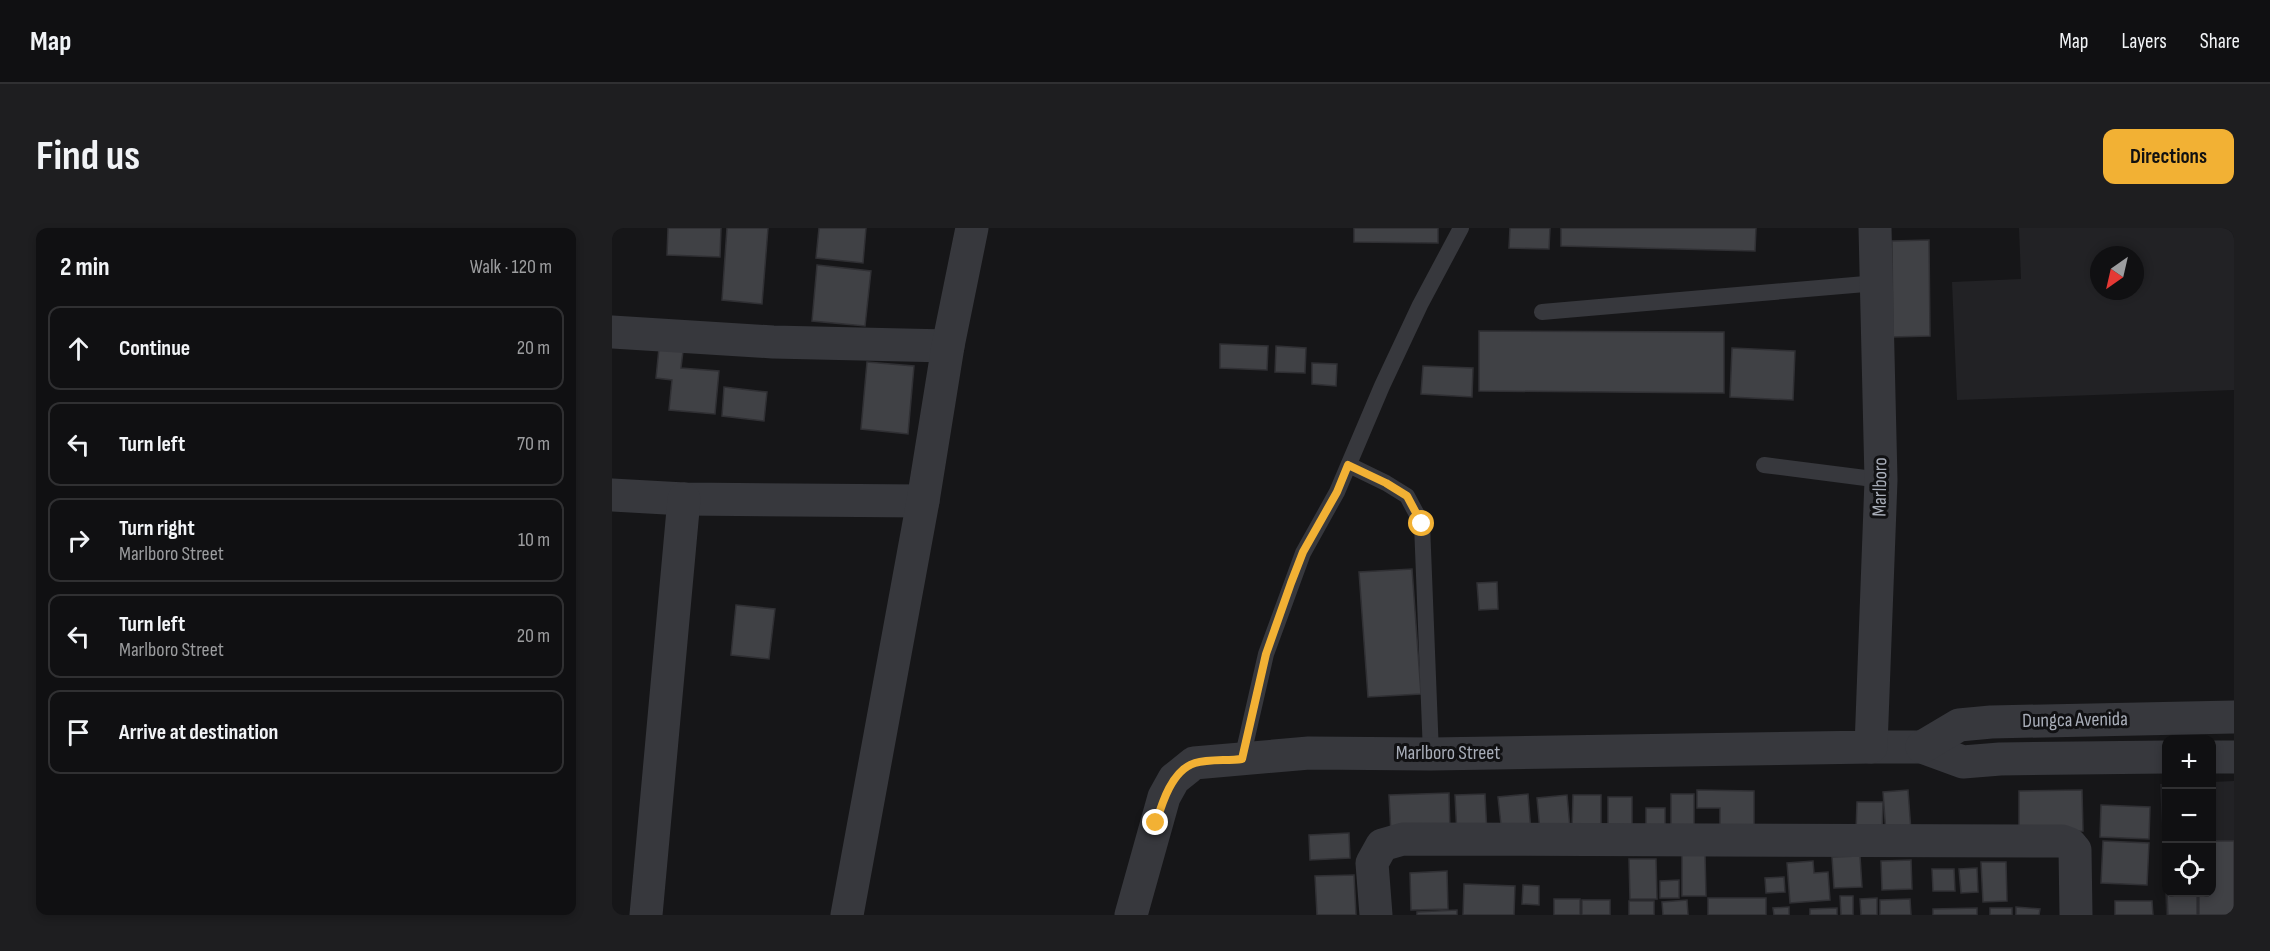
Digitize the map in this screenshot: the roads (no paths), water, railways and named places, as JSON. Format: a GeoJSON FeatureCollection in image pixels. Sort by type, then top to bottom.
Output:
{"type":"FeatureCollection","features":[{"type":"Feature","properties":{"kind":"street"},"geometry":{"type":"LineString","coordinates":[[847,915],[923,501],[948,346],[972,228]]}},
{"type":"Feature","properties":{"kind":"street","name":"Marlboro"},"geometry":{"type":"LineString","coordinates":[[1871,747],[1881,480],[1875,228]]}},
{"type":"Feature","properties":{"kind":"street"},"geometry":{"type":"LineString","coordinates":[[612,332],[773,342],[948,346]]}},
{"type":"Feature","properties":{"kind":"street"},"geometry":{"type":"LineString","coordinates":[[612,495],[684,499],[923,501]]}},
{"type":"Feature","properties":{"kind":"street"},"geometry":{"type":"LineString","coordinates":[[646,915],[684,499]]}},
{"type":"Feature","properties":{"kind":"street","name":"Dungca Avenida"},"geometry":{"type":"LineString","coordinates":[[1922,747],[1959,725],[1980,723],[2233,723]]}},
{"type":"Feature","properties":{"kind":"street","name":"Marlboro Street"},"geometry":{"type":"LineString","coordinates":[[1131,915],[1164,797],[1174,779],[1194,763],[1309,753],[1871,747]]}},
{"type":"Feature","properties":{"kind":"street","name":"Dungca Avenida"},"geometry":{"type":"LineString","coordinates":[[1871,747],[1922,747],[1963,762],[2000,759],[2162,758]]}},
{"type":"Feature","properties":{"kind":"street"},"geometry":{"type":"LineString","coordinates":[[2216,757],[2234,757]]}},
{"type":"Feature","properties":{"kind":"street"},"geometry":{"type":"LineString","coordinates":[[1376,915],[1372,863],[1382,845],[1403,839],[2062,841],[2070,844],[2075,850],[2076,915]]}},
{"type":"Feature","properties":{"kind":"lane"},"geometry":{"type":"LineString","coordinates":[[1242,759],[1266,654],[1303,552],[1337,492],[1420,304],[1461,228]]}},
{"type":"Feature","properties":{"kind":"lane"},"geometry":{"type":"LineString","coordinates":[[1542,312],[1877,283]]}},
{"type":"Feature","properties":{"kind":"lane"},"geometry":{"type":"LineString","coordinates":[[1348,465],[1407,496],[1422,524],[1431,753]]}},
{"type":"Feature","properties":{"kind":"lane"},"geometry":{"type":"LineString","coordinates":[[1764,465],[1881,480]]}}]}
